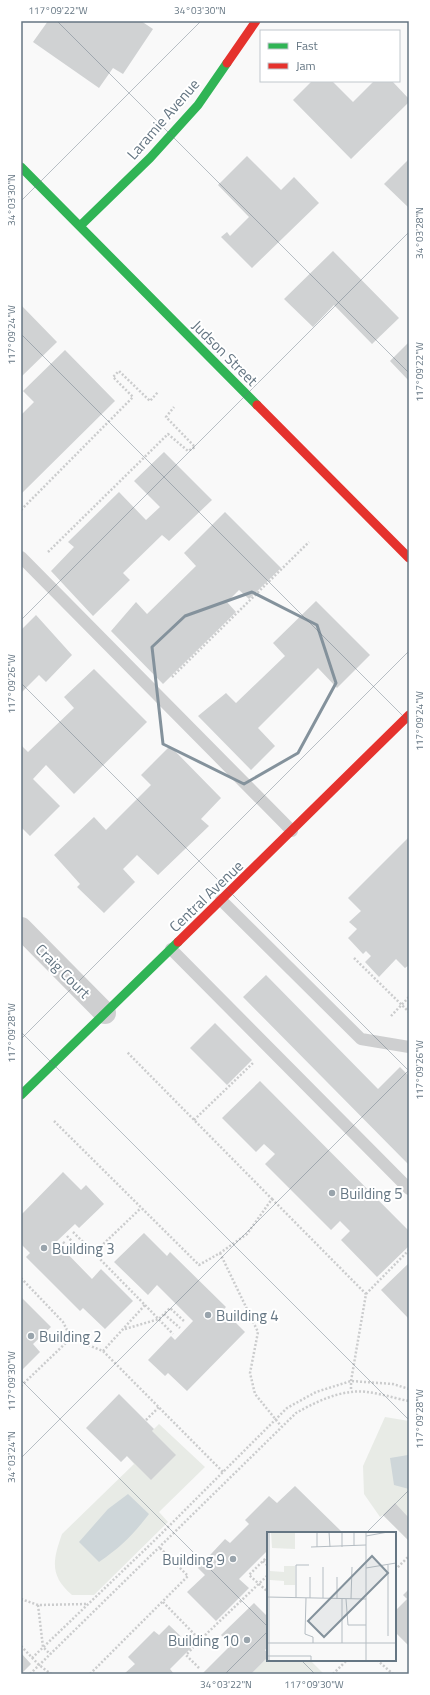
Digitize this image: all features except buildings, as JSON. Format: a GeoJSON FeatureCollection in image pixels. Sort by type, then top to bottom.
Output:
{"type":"FeatureCollection","features":[{"type":"Feature","properties":{"kind":"street","name":"Laramie Avenue"},"geometry":{"type":"LineString","coordinates":[[80,226],[150,158],[198,105],[256,21]]}},
{"type":"Feature","properties":{"kind":"street","name":"Judson Street"},"geometry":{"type":"LineString","coordinates":[[21,167],[409,558]]}},
{"type":"Feature","properties":{"kind":"street","name":"Central Avenue"},"geometry":{"type":"LineString","coordinates":[[21,1095],[172,949],[409,715]]}},
{"type":"Feature","properties":{"kind":"street","name":"Craig Court"},"geometry":{"type":"LineString","coordinates":[[21,928],[105,1013]]}},
{"type":"Feature","properties":{"kind":"lane"},"geometry":{"type":"LineString","coordinates":[[21,557],[292,830]]}},
{"type":"Feature","properties":{"kind":"lane"},"geometry":{"type":"LineString","coordinates":[[221,900],[361,1039],[409,1047]]}},
{"type":"Feature","properties":{"kind":"lane"},"geometry":{"type":"LineString","coordinates":[[172,949],[409,1189]]}},
{"type":"Feature","properties":{"kind":"path"},"geometry":{"type":"LineString","coordinates":[[21,510],[133,397],[113,377],[119,371],[150,400],[158,392]]}},
{"type":"Feature","properties":{"kind":"path"},"geometry":{"type":"LineString","coordinates":[[32,568],[168,434],[188,451],[195,447],[166,417],[174,407]]}},
{"type":"Feature","properties":{"kind":"path"},"geometry":{"type":"LineString","coordinates":[[156,693],[309,542]]}},
{"type":"Feature","properties":{"kind":"path"},"geometry":{"type":"LineString","coordinates":[[354,958],[409,1012]]}},
{"type":"Feature","properties":{"kind":"path"},"geometry":{"type":"LineString","coordinates":[[391,1016],[409,997]]}},
{"type":"Feature","properties":{"kind":"path"},"geometry":{"type":"LineString","coordinates":[[194,1120],[269,1047]]}},
{"type":"Feature","properties":{"kind":"path"},"geometry":{"type":"LineString","coordinates":[[127,1052],[366,1294]]}},
{"type":"Feature","properties":{"kind":"path"},"geometry":{"type":"LineString","coordinates":[[54,1121],[199,1265],[220,1253],[247,1234],[272,1200]]}},
{"type":"Feature","properties":{"kind":"path"},"geometry":{"type":"LineString","coordinates":[[94,1253],[141,1208]]}},
{"type":"Feature","properties":{"kind":"path"},"geometry":{"type":"LineString","coordinates":[[73,1232],[174,1334]]}},
{"type":"Feature","properties":{"kind":"path"},"geometry":{"type":"LineString","coordinates":[[66,1236],[78,1247]]}},
{"type":"Feature","properties":{"kind":"path"},"geometry":{"type":"LineString","coordinates":[[63,1242],[73,1251],[83,1242]]}},
{"type":"Feature","properties":{"kind":"path"},"geometry":{"type":"LineString","coordinates":[[351,1391],[351,1381],[366,1294],[409,1250]]}},
{"type":"Feature","properties":{"kind":"path"},"geometry":{"type":"LineString","coordinates":[[220,1253],[258,1332],[250,1373],[255,1394],[281,1426]]}},
{"type":"Feature","properties":{"kind":"path"},"geometry":{"type":"LineString","coordinates":[[21,1278],[64,1322],[71,1338],[103,1351],[223,1472]]}},
{"type":"Feature","properties":{"kind":"path"},"geometry":{"type":"LineString","coordinates":[[103,1351],[124,1330],[145,1305]]}},
{"type":"Feature","properties":{"kind":"path"},"geometry":{"type":"LineString","coordinates":[[124,1330],[159,1319],[170,1308],[185,1322]]}},
{"type":"Feature","properties":{"kind":"path"},"geometry":{"type":"LineString","coordinates":[[164,1314],[180,1328]]}},
{"type":"Feature","properties":{"kind":"path"},"geometry":{"type":"LineString","coordinates":[[21,1386],[71,1338]]}},
{"type":"Feature","properties":{"kind":"path"},"geometry":{"type":"LineString","coordinates":[[32,1658],[287,1408],[316,1392],[351,1381],[393,1384],[409,1389]]}},
{"type":"Feature","properties":{"kind":"path"},"geometry":{"type":"LineString","coordinates":[[30,1674],[281,1426],[296,1413],[315,1402],[351,1391],[373,1393],[409,1401]]}},
{"type":"Feature","properties":{"kind":"path"},"geometry":{"type":"LineString","coordinates":[[146,1420],[159,1407]]}},
{"type":"Feature","properties":{"kind":"path"},"geometry":{"type":"LineString","coordinates":[[90,1674],[188,1576],[159,1547]]}},
{"type":"Feature","properties":{"kind":"path"},"geometry":{"type":"LineString","coordinates":[[396,1569],[409,1556]]}},
{"type":"Feature","properties":{"kind":"path"},"geometry":{"type":"LineString","coordinates":[[267,1557],[249,1575],[267,1591]]}},
{"type":"Feature","properties":{"kind":"path"},"geometry":{"type":"LineString","coordinates":[[263,1561],[267,1565]]}},
{"type":"Feature","properties":{"kind":"path"},"geometry":{"type":"LineString","coordinates":[[199,1668],[186,1655],[267,1576]]}},
{"type":"Feature","properties":{"kind":"path"},"geometry":{"type":"LineString","coordinates":[[22,1601],[38,1605],[88,1604]]}},
{"type":"Feature","properties":{"kind":"path"},"geometry":{"type":"LineString","coordinates":[[163,1602],[200,1640]]}},
{"type":"Feature","properties":{"kind":"path"},"geometry":{"type":"LineString","coordinates":[[38,1605],[43,1647],[50,1654]]}},
{"type":"Feature","properties":{"kind":"path"},"geometry":{"type":"LineString","coordinates":[[21,1646],[39,1665],[51,1674]]}},
{"type":"Feature","properties":{"kind":"path"},"geometry":{"type":"LineString","coordinates":[[333,1674],[346,1661]]}},
{"type":"Feature","properties":{"kind":"path"},"geometry":{"type":"LineString","coordinates":[[378,1661],[393,1674]]}},
{"type":"Feature","properties":{"kind":"highlighted area"},"geometry":{"type":"Polygon","coordinates":[[[252,592],[317,625],[336,683],[298,753],[244,784],[163,744],[152,647],[185,616],[252,592]]]}},
{"type":"Feature","properties":{"kind":"shaded area"},"geometry":{"type":"Polygon","coordinates":[[[385,1417],[409,1421],[409,1541],[383,1515],[380,1517],[364,1494],[363,1466],[385,1417]]]}},
{"type":"Feature","properties":{"kind":"shaded area"},"geometry":{"type":"Polygon","coordinates":[[[159,1424],[205,1467],[159,1512],[168,1522],[94,1595],[72,1595],[59,1581],[56,1574],[55,1559],[62,1534],[134,1464],[127,1456],[159,1424]]]}},
{"type":"Feature","properties":{"kind":"shaded area"},"geometry":{"type":"Polygon","coordinates":[[[408,1455],[409,1489],[394,1485],[390,1458],[408,1455]]]}},
{"type":"Feature","properties":{"kind":"shaded area"},"geometry":{"type":"Polygon","coordinates":[[[128,1494],[149,1514],[126,1540],[99,1562],[79,1542],[108,1509],[128,1494]]]}},
{"type":"Feature","properties":{"kind":"shaded area"},"geometry":{"type":"Polygon","coordinates":[[[267,1658],[267,1661],[311,1661],[324,1674],[251,1674],[267,1658]]]}},
{"type":"Feature","properties":{"kind":"traffic: fast"},"geometry":{"type":"LineString","coordinates":[[80,226],[150,158],[198,105],[227,63]]}},
{"type":"Feature","properties":{"kind":"traffic: fast"},"geometry":{"type":"LineString","coordinates":[[21,167],[257,405]]}},
{"type":"Feature","properties":{"kind":"traffic: fast"},"geometry":{"type":"LineString","coordinates":[[21,1095],[178,942]]}},
{"type":"Feature","properties":{"kind":"traffic: jam"},"geometry":{"type":"LineString","coordinates":[[227,63],[256,21]]}},
{"type":"Feature","properties":{"kind":"traffic: jam"},"geometry":{"type":"LineString","coordinates":[[257,405],[409,558]]}},
{"type":"Feature","properties":{"kind":"traffic: jam"},"geometry":{"type":"LineString","coordinates":[[178,942],[409,715]]}},
{"type":"Feature","properties":{"kind":"place","name":"Building 5"},"geometry":{"type":"Point","coordinates":[332,1193]}},
{"type":"Feature","properties":{"kind":"place","name":"Building 3"},"geometry":{"type":"Point","coordinates":[44,1248]}},
{"type":"Feature","properties":{"kind":"place","name":"Building 4"},"geometry":{"type":"Point","coordinates":[208,1315]}},
{"type":"Feature","properties":{"kind":"place","name":"Building 2"},"geometry":{"type":"Point","coordinates":[31,1336]}},
{"type":"Feature","properties":{"kind":"place","name":"Building 9"},"geometry":{"type":"Point","coordinates":[233,1559]}},
{"type":"Feature","properties":{"kind":"place","name":"Building 10"},"geometry":{"type":"Point","coordinates":[247,1640]}}]}
